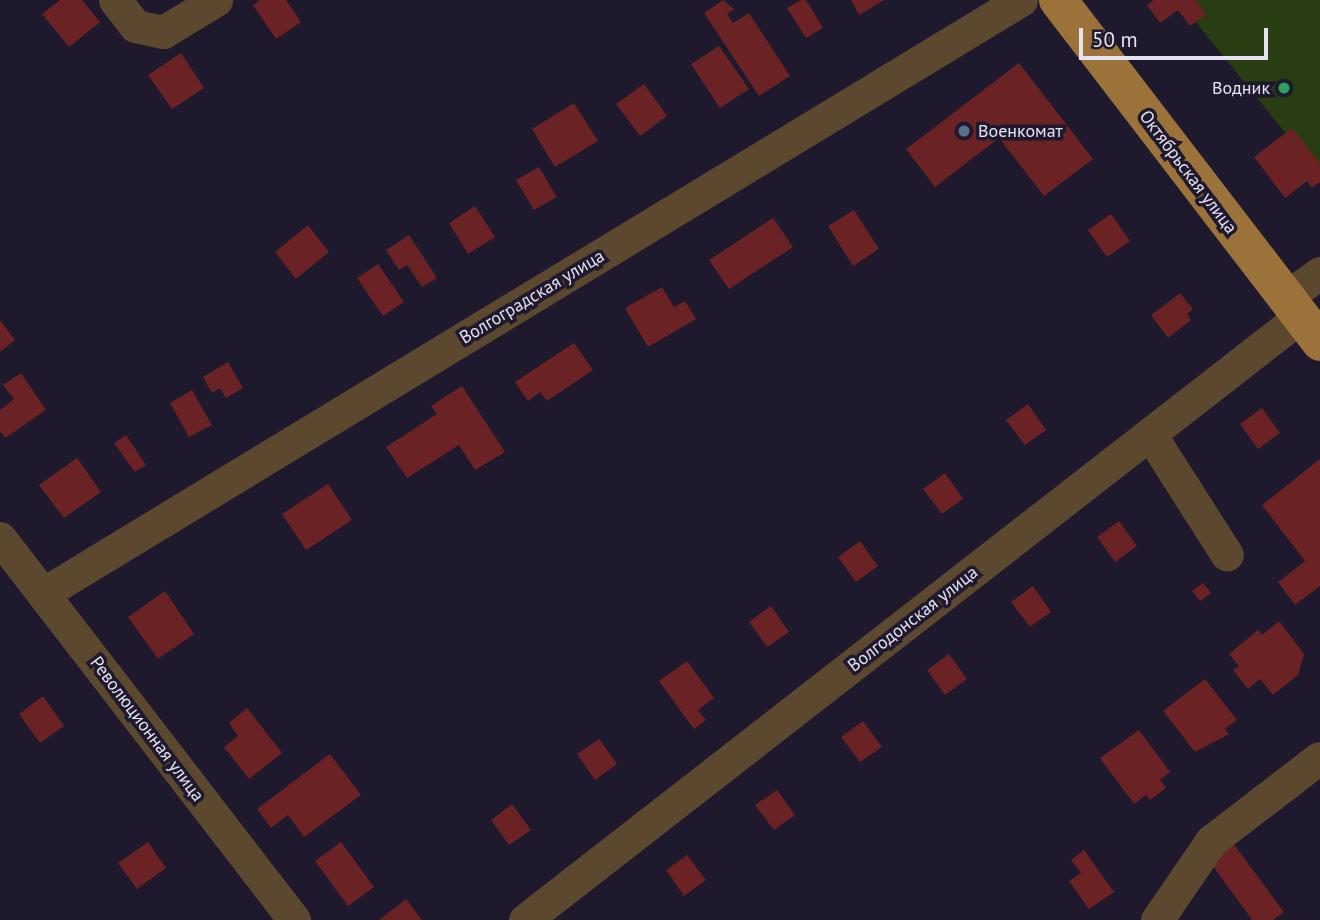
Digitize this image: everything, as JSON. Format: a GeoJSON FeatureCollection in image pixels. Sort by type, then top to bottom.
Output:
{"type":"FeatureCollection","features":[{"type":"Feature","properties":{"kind":"main road","name":"Октябрьская улица"},"geometry":{"type":"LineString","coordinates":[[1058,0],[1302,319]]}},
{"type":"Feature","properties":{"kind":"street"},"geometry":{"type":"LineString","coordinates":[[115,0],[135,26],[163,32],[216,0]]}},
{"type":"Feature","properties":{"kind":"street","name":"Волгоградская улица"},"geometry":{"type":"LineString","coordinates":[[44,593],[1021,0]]}},
{"type":"Feature","properties":{"kind":"street","name":"Волгодонская улица"},"geometry":{"type":"LineString","coordinates":[[526,920],[1150,434],[1302,319],[1320,273]]}},
{"type":"Feature","properties":{"kind":"street"},"geometry":{"type":"LineString","coordinates":[[1150,434],[1227,555]]}},
{"type":"Feature","properties":{"kind":"street","name":"Революционная улица"},"geometry":{"type":"LineString","coordinates":[[0,537],[294,920]]}},
{"type":"Feature","properties":{"kind":"street"},"geometry":{"type":"LineString","coordinates":[[1173,914],[1211,841],[1319,758]]}},
{"type":"Feature","properties":{"kind":"green space","name":"Водник"},"geometry":{"type":"Polygon","coordinates":[[[1178,0],[1320,0],[1320,176],[1178,0]]]}},
{"type":"Feature","properties":{"kind":"building"},"geometry":{"type":"Polygon","coordinates":[[[60,0],[82,0],[100,22],[69,47],[42,14],[60,0]]]}},
{"type":"Feature","properties":{"kind":"building"},"geometry":{"type":"Polygon","coordinates":[[[260,0],[286,0],[301,22],[276,39],[253,5],[260,0]]]}},
{"type":"Feature","properties":{"kind":"building"},"geometry":{"type":"Polygon","coordinates":[[[723,0],[734,9],[727,14],[733,23],[749,13],[790,76],[759,96],[704,13],[723,0]]]}},
{"type":"Feature","properties":{"kind":"building"},"geometry":{"type":"Polygon","coordinates":[[[806,0],[823,28],[806,38],[787,8],[806,0]]]}},
{"type":"Feature","properties":{"kind":"building"},"geometry":{"type":"Polygon","coordinates":[[[851,0],[884,0],[859,15],[851,0]]]}},
{"type":"Feature","properties":{"kind":"building"},"geometry":{"type":"Polygon","coordinates":[[[1154,0],[1195,0],[1206,14],[1190,26],[1178,10],[1160,23],[1147,5],[1154,0]]]}},
{"type":"Feature","properties":{"kind":"building"},"geometry":{"type":"Polygon","coordinates":[[[719,46],[749,89],[720,108],[691,64],[719,46]]]}},
{"type":"Feature","properties":{"kind":"building"},"geometry":{"type":"Polygon","coordinates":[[[181,53],[204,88],[172,109],[148,75],[181,53]]]}},
{"type":"Feature","properties":{"kind":"building"},"geometry":{"type":"Polygon","coordinates":[[[1019,63],[1093,159],[1044,196],[999,138],[935,187],[906,149],[1019,63]]]}},
{"type":"Feature","properties":{"kind":"building"},"geometry":{"type":"Polygon","coordinates":[[[644,84],[667,116],[640,136],[616,104],[644,84]]]}},
{"type":"Feature","properties":{"kind":"building"},"geometry":{"type":"Polygon","coordinates":[[[574,103],[598,141],[555,167],[532,129],[574,103]]]}},
{"type":"Feature","properties":{"kind":"building"},"geometry":{"type":"Polygon","coordinates":[[[1292,128],[1320,164],[1320,182],[1312,188],[1307,181],[1285,198],[1254,157],[1292,128]]]}},
{"type":"Feature","properties":{"kind":"building"},"geometry":{"type":"Polygon","coordinates":[[[539,167],[557,197],[534,210],[516,180],[539,167]]]}},
{"type":"Feature","properties":{"kind":"building"},"geometry":{"type":"Polygon","coordinates":[[[475,206],[495,237],[468,254],[449,223],[475,206]]]}},
{"type":"Feature","properties":{"kind":"building"},"geometry":{"type":"Polygon","coordinates":[[[854,210],[879,249],[853,266],[828,226],[854,210]]]}},
{"type":"Feature","properties":{"kind":"building"},"geometry":{"type":"Polygon","coordinates":[[[1111,214],[1130,241],[1107,257],[1088,230],[1111,214]]]}},
{"type":"Feature","properties":{"kind":"building"},"geometry":{"type":"Polygon","coordinates":[[[773,218],[793,247],[729,289],[709,260],[773,218]]]}},
{"type":"Feature","properties":{"kind":"building"},"geometry":{"type":"Polygon","coordinates":[[[308,225],[329,252],[296,279],[275,252],[308,225]]]}},
{"type":"Feature","properties":{"kind":"building"},"geometry":{"type":"Polygon","coordinates":[[[409,235],[437,278],[422,287],[407,265],[399,270],[386,250],[409,235]]]}},
{"type":"Feature","properties":{"kind":"building"},"geometry":{"type":"Polygon","coordinates":[[[378,264],[404,302],[383,316],[357,278],[378,264]]]}},
{"type":"Feature","properties":{"kind":"building"},"geometry":{"type":"Polygon","coordinates":[[[662,287],[674,307],[685,301],[696,319],[648,347],[625,308],[662,287]]]}},
{"type":"Feature","properties":{"kind":"building"},"geometry":{"type":"Polygon","coordinates":[[[1180,293],[1193,309],[1187,314],[1191,320],[1168,338],[1151,315],[1180,293]]]}},
{"type":"Feature","properties":{"kind":"building"},"geometry":{"type":"Polygon","coordinates":[[[0,320],[15,340],[0,352],[0,320]]]}},
{"type":"Feature","properties":{"kind":"building"},"geometry":{"type":"Polygon","coordinates":[[[574,343],[593,370],[547,401],[540,392],[528,401],[515,382],[574,343]]]}},
{"type":"Feature","properties":{"kind":"building"},"geometry":{"type":"Polygon","coordinates":[[[228,362],[243,388],[226,398],[220,388],[212,393],[203,377],[228,362]]]}},
{"type":"Feature","properties":{"kind":"building"},"geometry":{"type":"Polygon","coordinates":[[[21,373],[46,410],[5,438],[0,431],[0,410],[14,399],[3,385],[21,373]]]}},
{"type":"Feature","properties":{"kind":"building"},"geometry":{"type":"Polygon","coordinates":[[[462,386],[505,452],[475,470],[459,445],[407,478],[386,447],[437,414],[431,406],[462,386]]]}},
{"type":"Feature","properties":{"kind":"building"},"geometry":{"type":"Polygon","coordinates":[[[192,390],[212,425],[189,437],[170,403],[192,390]]]}},
{"type":"Feature","properties":{"kind":"building"},"geometry":{"type":"Polygon","coordinates":[[[1028,404],[1046,430],[1025,445],[1006,420],[1028,404]]]}},
{"type":"Feature","properties":{"kind":"building"},"geometry":{"type":"Polygon","coordinates":[[[1262,408],[1280,433],[1258,449],[1240,424],[1262,408]]]}},
{"type":"Feature","properties":{"kind":"building"},"geometry":{"type":"Polygon","coordinates":[[[126,435],[146,465],[135,472],[114,443],[126,435]]]}},
{"type":"Feature","properties":{"kind":"building"},"geometry":{"type":"Polygon","coordinates":[[[77,458],[101,492],[64,518],[39,485],[77,458]]]}},
{"type":"Feature","properties":{"kind":"building"},"geometry":{"type":"Polygon","coordinates":[[[1320,459],[1320,586],[1295,605],[1278,582],[1305,561],[1262,505],[1320,459]]]}},
{"type":"Feature","properties":{"kind":"building"},"geometry":{"type":"Polygon","coordinates":[[[945,473],[963,499],[942,514],[923,489],[945,473]]]}},
{"type":"Feature","properties":{"kind":"building"},"geometry":{"type":"Polygon","coordinates":[[[328,484],[352,520],[306,550],[282,514],[328,484]]]}},
{"type":"Feature","properties":{"kind":"building"},"geometry":{"type":"Polygon","coordinates":[[[1119,521],[1137,546],[1115,562],[1097,537],[1119,521]]]}},
{"type":"Feature","properties":{"kind":"building"},"geometry":{"type":"Polygon","coordinates":[[[860,541],[878,566],[856,582],[838,557],[860,541]]]}},
{"type":"Feature","properties":{"kind":"building"},"geometry":{"type":"Polygon","coordinates":[[[1203,583],[1211,593],[1200,601],[1192,591],[1203,583]]]}},
{"type":"Feature","properties":{"kind":"building"},"geometry":{"type":"Polygon","coordinates":[[[1033,586],[1051,612],[1030,627],[1011,602],[1033,586]]]}},
{"type":"Feature","properties":{"kind":"building"},"geometry":{"type":"Polygon","coordinates":[[[165,591],[194,634],[158,659],[128,617],[165,591]]]}},
{"type":"Feature","properties":{"kind":"building"},"geometry":{"type":"Polygon","coordinates":[[[771,606],[789,632],[767,647],[749,622],[771,606]]]}},
{"type":"Feature","properties":{"kind":"building"},"geometry":{"type":"Polygon","coordinates":[[[1279,621],[1304,654],[1298,675],[1273,695],[1260,679],[1248,689],[1233,670],[1239,666],[1229,654],[1258,630],[1262,635],[1279,621]]]}},
{"type":"Feature","properties":{"kind":"building"},"geometry":{"type":"Polygon","coordinates":[[[949,654],[967,679],[945,695],[927,670],[949,654]]]}},
{"type":"Feature","properties":{"kind":"building"},"geometry":{"type":"Polygon","coordinates":[[[687,661],[714,698],[698,710],[706,720],[694,729],[659,681],[687,661]]]}},
{"type":"Feature","properties":{"kind":"building"},"geometry":{"type":"Polygon","coordinates":[[[1205,679],[1237,720],[1225,729],[1229,734],[1195,752],[1163,711],[1205,679]]]}},
{"type":"Feature","properties":{"kind":"building"},"geometry":{"type":"Polygon","coordinates":[[[43,696],[64,726],[40,743],[19,714],[43,696]]]}},
{"type":"Feature","properties":{"kind":"building"},"geometry":{"type":"Polygon","coordinates":[[[247,708],[282,753],[249,779],[224,747],[238,736],[229,723],[247,708]]]}},
{"type":"Feature","properties":{"kind":"building"},"geometry":{"type":"Polygon","coordinates":[[[863,721],[882,747],[860,762],[841,737],[863,721]]]}},
{"type":"Feature","properties":{"kind":"building"},"geometry":{"type":"Polygon","coordinates":[[[1139,730],[1170,772],[1160,780],[1166,788],[1150,800],[1146,795],[1134,804],[1100,758],[1139,730]]]}},
{"type":"Feature","properties":{"kind":"building"},"geometry":{"type":"Polygon","coordinates":[[[599,739],[617,764],[595,780],[577,754],[599,739]]]}},
{"type":"Feature","properties":{"kind":"building"},"geometry":{"type":"Polygon","coordinates":[[[330,754],[361,795],[304,837],[288,815],[271,828],[257,809],[330,754]]]}},
{"type":"Feature","properties":{"kind":"building"},"geometry":{"type":"Polygon","coordinates":[[[777,790],[795,815],[774,830],[755,805],[777,790]]]}},
{"type":"Feature","properties":{"kind":"building"},"geometry":{"type":"Polygon","coordinates":[[[512,804],[531,830],[509,845],[491,820],[512,804]]]}},
{"type":"Feature","properties":{"kind":"building"},"geometry":{"type":"Polygon","coordinates":[[[148,842],[166,868],[137,889],[118,863],[148,842]]]}},
{"type":"Feature","properties":{"kind":"building"},"geometry":{"type":"Polygon","coordinates":[[[341,842],[374,887],[348,906],[315,861],[341,842]]]}},
{"type":"Feature","properties":{"kind":"building"},"geometry":{"type":"Polygon","coordinates":[[[1232,842],[1284,912],[1273,920],[1252,920],[1208,859],[1232,842]]]}},
{"type":"Feature","properties":{"kind":"building"},"geometry":{"type":"Polygon","coordinates":[[[1084,850],[1114,892],[1089,909],[1069,881],[1081,873],[1071,860],[1084,850]]]}},
{"type":"Feature","properties":{"kind":"building"},"geometry":{"type":"Polygon","coordinates":[[[687,855],[706,880],[684,896],[666,870],[687,855]]]}},
{"type":"Feature","properties":{"kind":"building"},"geometry":{"type":"Polygon","coordinates":[[[406,899],[422,920],[379,920],[406,899]]]}},
{"type":"Feature","properties":{"kind":"place","name":"Водник"},"geometry":{"type":"Point","coordinates":[1284,88]}},
{"type":"Feature","properties":{"kind":"place","name":"Военкомат"},"geometry":{"type":"Point","coordinates":[964,131]}}]}
